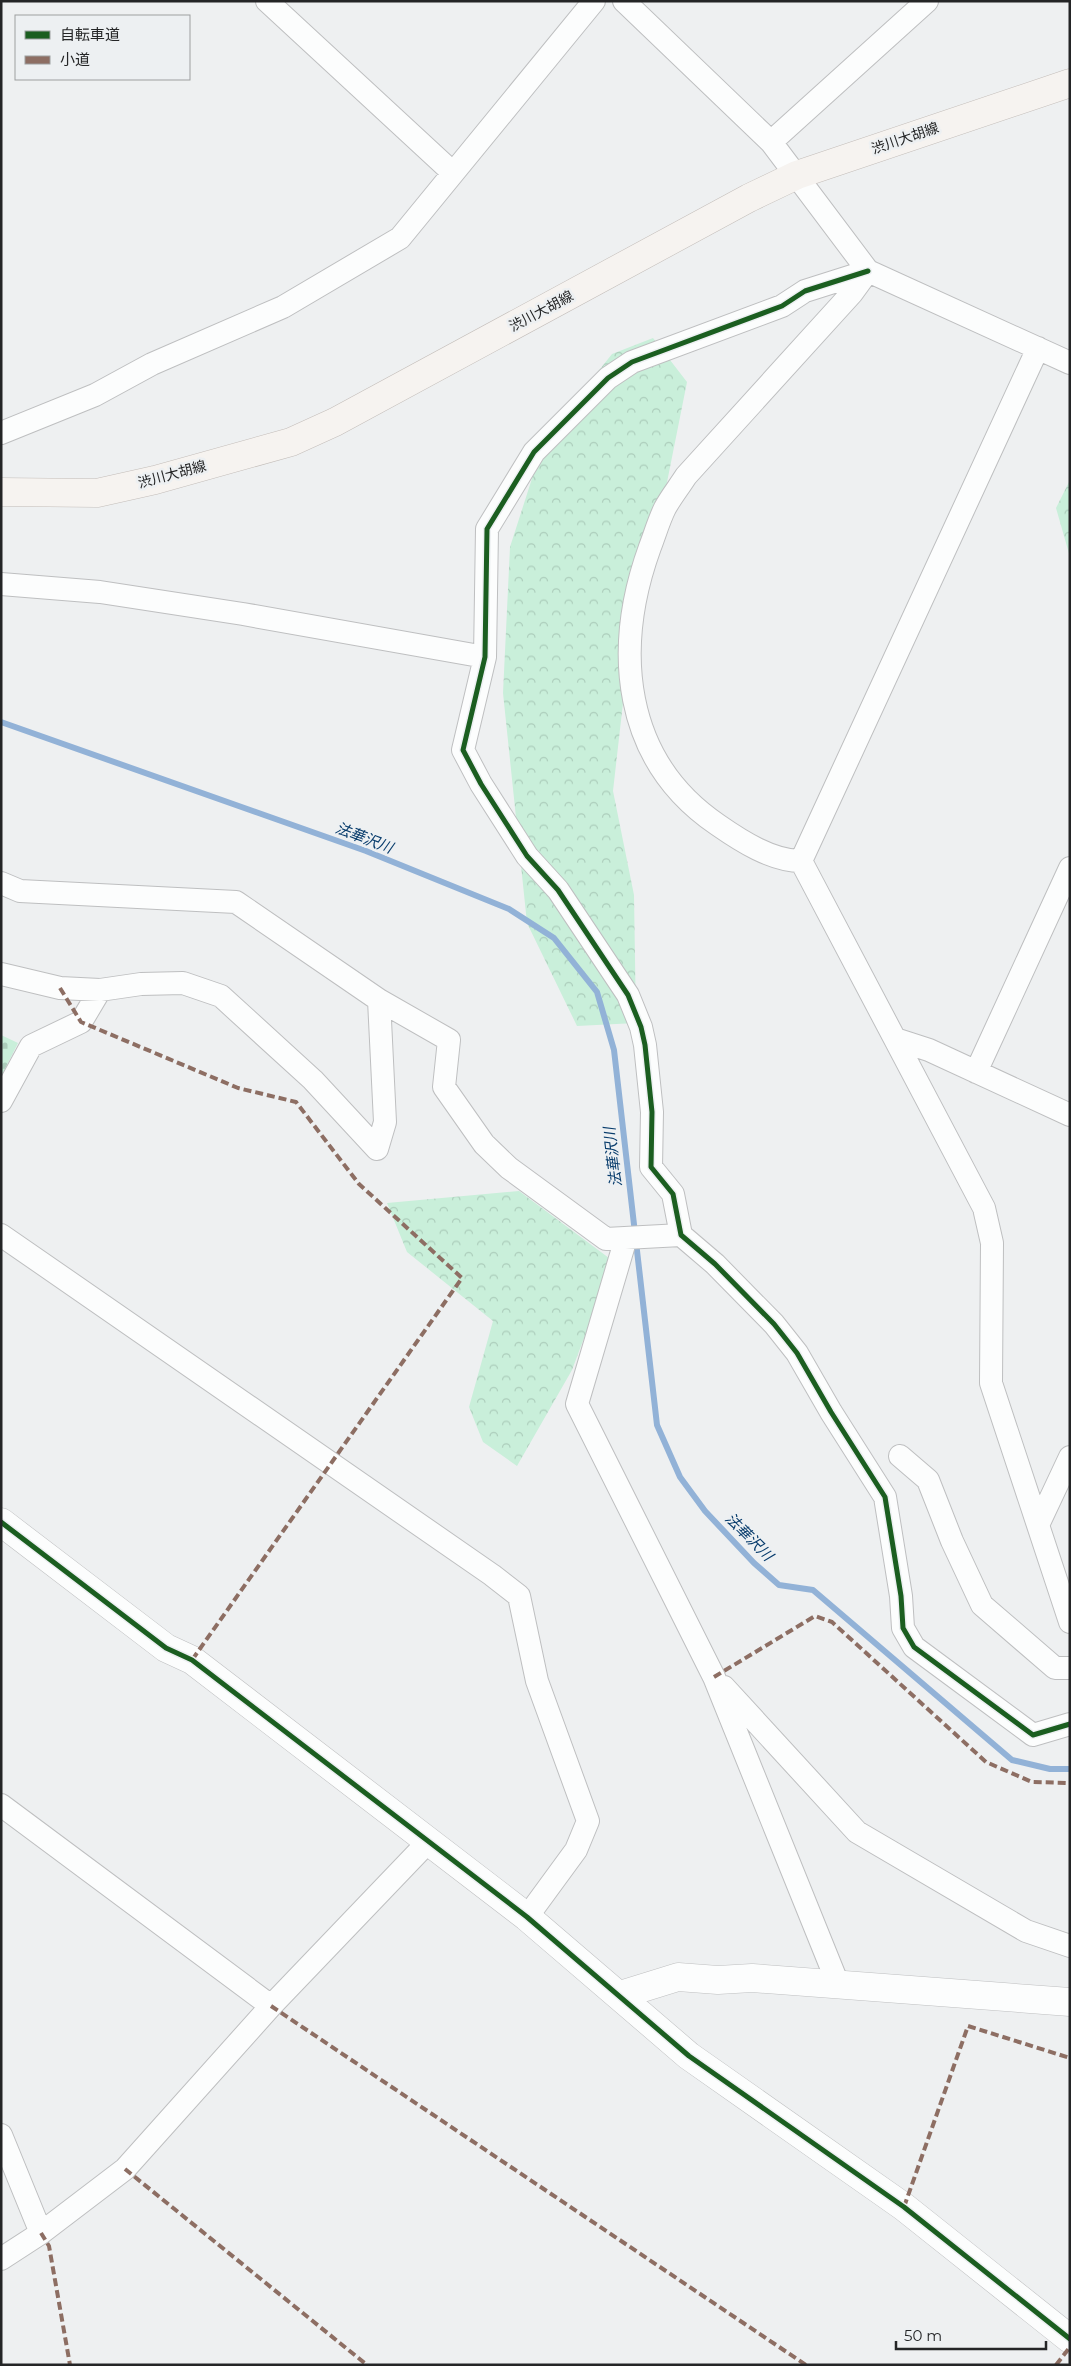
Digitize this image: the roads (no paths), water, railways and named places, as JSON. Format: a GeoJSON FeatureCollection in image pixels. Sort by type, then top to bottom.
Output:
{"type":"FeatureCollection","features":[{"type":"Feature","properties":{"kind":"main road","name":"渋川大胡線"},"geometry":{"type":"LineString","coordinates":[[1,492],[97,493],[155,480],[291,442],[335,422],[796,175],[1070,83]]}},
{"type":"Feature","properties":{"kind":"street"},"geometry":{"type":"LineString","coordinates":[[267,1],[452,172]]}},
{"type":"Feature","properties":{"kind":"street"},"geometry":{"type":"LineString","coordinates":[[1,433],[95,395],[152,364],[282,307],[400,238],[452,172],[594,1]]}},
{"type":"Feature","properties":{"kind":"street"},"geometry":{"type":"LineString","coordinates":[[624,1],[771,142],[868,271],[1070,363]]}},
{"type":"Feature","properties":{"kind":"street"},"geometry":{"type":"LineString","coordinates":[[771,142],[927,1]]}},
{"type":"Feature","properties":{"kind":"street"},"geometry":{"type":"LineString","coordinates":[[868,271],[805,291],[782,306],[632,362],[608,378],[534,452],[487,529],[485,657],[463,750],[481,784],[527,856],[558,890],[628,995],[641,1027],[645,1045],[652,1112],[651,1167],[673,1194],[681,1235],[715,1264],[774,1324],[797,1353],[831,1412],[885,1497],[901,1596],[903,1628],[914,1646],[1032,1735],[1070,1724]]}},
{"type":"Feature","properties":{"kind":"street"},"geometry":{"type":"LineString","coordinates":[[800,861],[788,861],[741,841],[706,817],[659,767],[639,726],[631,687],[630,634],[640,575],[665,508],[686,476],[852,293],[868,271]]}},
{"type":"Feature","properties":{"kind":"street"},"geometry":{"type":"LineString","coordinates":[[800,861],[1038,348]]}},
{"type":"Feature","properties":{"kind":"street"},"geometry":{"type":"LineString","coordinates":[[1,584],[100,592],[243,614],[485,657]]}},
{"type":"Feature","properties":{"kind":"street"},"geometry":{"type":"LineString","coordinates":[[800,861],[984,1208],[992,1243],[991,1383],[1070,1622]]}},
{"type":"Feature","properties":{"kind":"street"},"geometry":{"type":"LineString","coordinates":[[976,1072],[1070,868]]}},
{"type":"Feature","properties":{"kind":"street"},"geometry":{"type":"LineString","coordinates":[[1,883],[20,891],[236,902],[379,1000],[449,1040],[444,1088],[484,1144],[516,1173],[606,1239],[681,1235]]}},
{"type":"Feature","properties":{"kind":"street"},"geometry":{"type":"LineString","coordinates":[[1,974],[60,988],[100,990],[142,984],[183,983],[221,996],[313,1080],[377,1149],[385,1122],[379,1000]]}},
{"type":"Feature","properties":{"kind":"street"},"geometry":{"type":"LineString","coordinates":[[1,1101],[31,1046],[81,1022],[100,990]]}},
{"type":"Feature","properties":{"kind":"street"},"geometry":{"type":"LineString","coordinates":[[895,1039],[929,1050],[1070,1116]]}},
{"type":"Feature","properties":{"kind":"street"},"geometry":{"type":"LineString","coordinates":[[1,1235],[492,1575],[519,1596],[537,1681],[588,1821],[576,1850],[527,1917]]}},
{"type":"Feature","properties":{"kind":"street"},"geometry":{"type":"LineString","coordinates":[[626,1238],[577,1404],[714,1677],[838,1984]]}},
{"type":"Feature","properties":{"kind":"street"},"geometry":{"type":"LineString","coordinates":[[900,1456],[928,1480],[952,1541],[982,1605],[1055,1668],[1070,1668]]}},
{"type":"Feature","properties":{"kind":"street"},"geometry":{"type":"LineString","coordinates":[[1038,1525],[1070,1456]]}},
{"type":"Feature","properties":{"kind":"street"},"geometry":{"type":"LineString","coordinates":[[1,1522],[166,1648],[192,1660],[527,1917],[689,2056],[904,2208],[1070,2339]]}},
{"type":"Feature","properties":{"kind":"street"},"geometry":{"type":"LineString","coordinates":[[714,1677],[858,1832],[1026,1931],[1070,1946]]}},
{"type":"Feature","properties":{"kind":"street"},"geometry":{"type":"LineString","coordinates":[[1,1805],[271,2006]]}},
{"type":"Feature","properties":{"kind":"street"},"geometry":{"type":"LineString","coordinates":[[1,2260],[41,2233],[125,2169],[271,2006],[429,1841]]}},
{"type":"Feature","properties":{"kind":"street"},"geometry":{"type":"LineString","coordinates":[[620,1995],[678,1977],[718,1980],[752,1978],[1070,2002]]}},
{"type":"Feature","properties":{"kind":"street"},"geometry":{"type":"LineString","coordinates":[[1,2136],[41,2233]]}},
{"type":"Feature","properties":{"kind":"waterway","name":"法華沢川"},"geometry":{"type":"LineString","coordinates":[[1,722],[366,851],[509,909],[554,938],[597,992],[614,1050],[657,1425],[680,1477],[705,1511],[754,1563],[779,1585],[813,1590],[1012,1760],[1050,1769],[1070,1769]]}}]}
